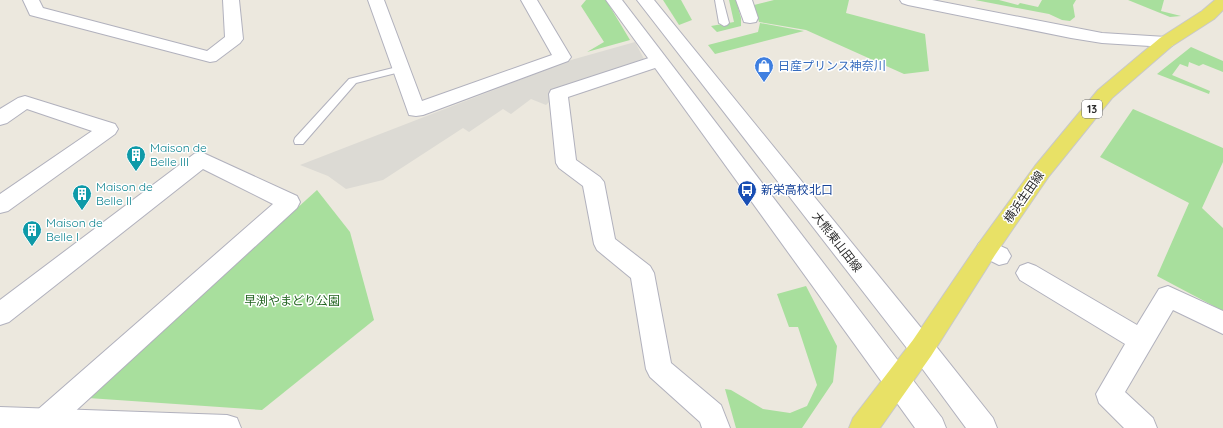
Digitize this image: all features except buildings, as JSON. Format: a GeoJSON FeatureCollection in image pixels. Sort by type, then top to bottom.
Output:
{"type":"FeatureCollection","features":[{"type":"Feature","properties":{"kind":"main road","name":"横浜生田線"},"geometry":{"type":"LineString","coordinates":[[863,428],[993,253],[1042,171],[1105,94],[1166,42],[1208,15],[1223,1]]}},
{"type":"Feature","properties":{"kind":"street"},"geometry":{"type":"LineString","coordinates":[[31,0],[36,11],[210,58],[234,39],[231,0]]}},
{"type":"Feature","properties":{"kind":"street"},"geometry":{"type":"LineString","coordinates":[[376,0],[416,110],[562,57],[529,0]]}},
{"type":"Feature","properties":{"kind":"street"},"geometry":{"type":"LineString","coordinates":[[614,0],[932,428]]}},
{"type":"Feature","properties":{"kind":"street","name":"大熊東山田線"},"geometry":{"type":"LineString","coordinates":[[645,0],[922,348],[983,428]]}},
{"type":"Feature","properties":{"kind":"street"},"geometry":{"type":"LineString","coordinates":[[908,0],[936,2],[1072,33],[1102,38],[1166,42]]}},
{"type":"Feature","properties":{"kind":"street"},"geometry":{"type":"LineString","coordinates":[[658,61],[558,94],[566,163],[594,182],[605,244],[642,272],[659,369],[711,414],[716,428]]}},
{"type":"Feature","properties":{"kind":"street"},"geometry":{"type":"LineString","coordinates":[[0,118],[25,102],[108,129],[0,205]]}},
{"type":"Feature","properties":{"kind":"street"},"geometry":{"type":"LineString","coordinates":[[0,314],[201,159],[289,202],[45,421]]}},
{"type":"Feature","properties":{"kind":"street"},"geometry":{"type":"LineString","coordinates":[[1028,274],[1142,341]]}},
{"type":"Feature","properties":{"kind":"street"},"geometry":{"type":"LineString","coordinates":[[1143,428],[1109,394],[1168,296],[1223,323]]}},
{"type":"Feature","properties":{"kind":"street"},"geometry":{"type":"LineString","coordinates":[[0,420],[227,428]]}},
{"type":"Feature","properties":{"kind":"lane"},"geometry":{"type":"LineString","coordinates":[[719,0],[724,23]]}},
{"type":"Feature","properties":{"kind":"lane"},"geometry":{"type":"LineString","coordinates":[[299,141],[353,81],[401,69]]}},
{"type":"Feature","properties":{"kind":"green space"},"geometry":{"type":"Polygon","coordinates":[[[586,0],[606,0],[630,40],[587,52],[604,42],[581,6],[586,0]]]}},
{"type":"Feature","properties":{"kind":"green space"},"geometry":{"type":"Polygon","coordinates":[[[663,0],[681,0],[692,20],[679,25],[663,0]]]}},
{"type":"Feature","properties":{"kind":"green space"},"geometry":{"type":"Polygon","coordinates":[[[729,0],[736,0],[741,18],[741,26],[717,32],[711,26],[734,22],[729,0]]]}},
{"type":"Feature","properties":{"kind":"green space"},"geometry":{"type":"Polygon","coordinates":[[[774,0],[849,0],[846,13],[925,34],[929,71],[904,74],[806,30],[759,22],[754,5],[774,0]]]}},
{"type":"Feature","properties":{"kind":"green space"},"geometry":{"type":"Polygon","coordinates":[[[975,0],[999,0],[1018,5],[1020,3],[1038,7],[1042,0],[1076,0],[1073,5],[1075,17],[1070,21],[1062,20],[1049,14],[975,0]]]}},
{"type":"Feature","properties":{"kind":"green space"},"geometry":{"type":"Polygon","coordinates":[[[1128,0],[1164,0],[1161,11],[1181,16],[1170,17],[1128,0]]]}},
{"type":"Feature","properties":{"kind":"green space"},"geometry":{"type":"Polygon","coordinates":[[[760,23],[804,31],[715,54],[708,45],[758,32],[760,23]]]}},
{"type":"Feature","properties":{"kind":"green space"},"geometry":{"type":"Polygon","coordinates":[[[1191,47],[1223,61],[1223,72],[1203,64],[1199,66],[1189,62],[1188,67],[1180,64],[1172,75],[1210,91],[1209,94],[1157,74],[1191,47]]]}},
{"type":"Feature","properties":{"kind":"green space"},"geometry":{"type":"Polygon","coordinates":[[[1133,109],[1223,148],[1223,162],[1202,208],[1223,228],[1223,311],[1157,276],[1189,203],[1100,157],[1133,109]]]}},
{"type":"Feature","properties":{"kind":"green space","name":"早渕やまどり公園"},"geometry":{"type":"Polygon","coordinates":[[[317,190],[350,232],[374,320],[262,410],[88,398],[317,190]]]}},
{"type":"Feature","properties":{"kind":"green space"},"geometry":{"type":"Polygon","coordinates":[[[806,286],[837,346],[833,382],[802,428],[736,428],[725,389],[731,390],[763,409],[790,413],[807,406],[817,385],[798,327],[789,327],[777,294],[806,286]]]}},
{"type":"Feature","properties":{"kind":"shaded area"},"geometry":{"type":"Polygon","coordinates":[[[635,42],[644,59],[554,89],[553,98],[546,105],[531,99],[511,114],[503,109],[469,132],[463,128],[383,180],[346,189],[328,176],[300,165],[571,60],[635,42]]]}},
{"type":"Feature","properties":{"kind":"place","name":"日産プリンス神奈川"},"geometry":{"type":"Point","coordinates":[764,83]}},
{"type":"Feature","properties":{"kind":"place","name":"Maison de Belle III"},"geometry":{"type":"Point","coordinates":[136,172]}},
{"type":"Feature","properties":{"kind":"place","name":"新栄高校北口"},"geometry":{"type":"Point","coordinates":[747,207]}},
{"type":"Feature","properties":{"kind":"place","name":"Maison de Belle II"},"geometry":{"type":"Point","coordinates":[82,211]}},
{"type":"Feature","properties":{"kind":"place","name":"Maison de Belle I"},"geometry":{"type":"Point","coordinates":[32,247]}}]}
